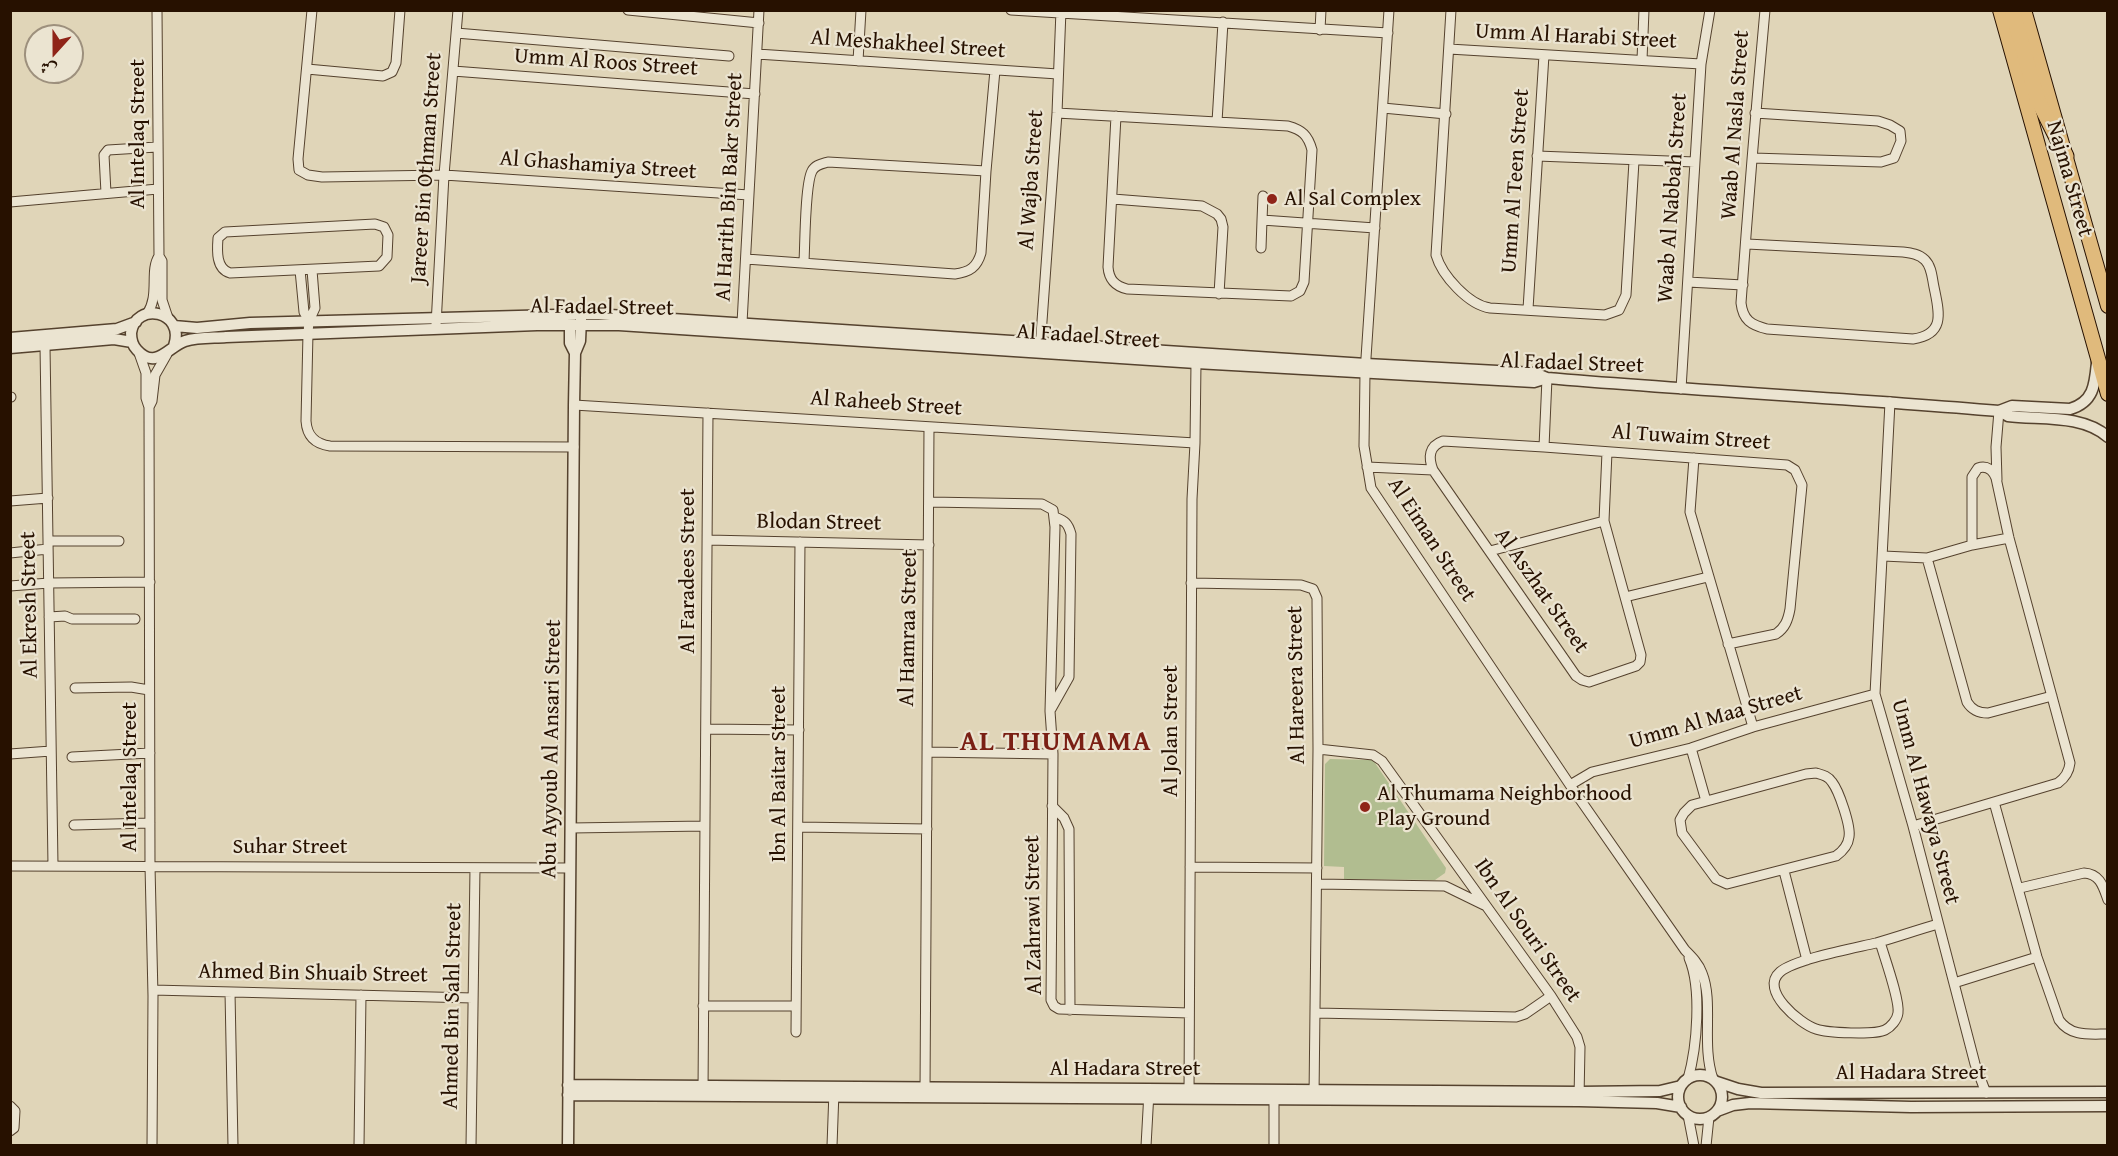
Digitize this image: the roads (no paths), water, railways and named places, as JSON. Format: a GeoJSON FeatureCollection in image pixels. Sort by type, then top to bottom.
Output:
{"type":"FeatureCollection","features":[{"type":"Feature","properties":{"kind":"highway"},"geometry":{"type":"LineString","coordinates":[[2012,10],[2037,98],[2066,156]]}},
{"type":"Feature","properties":{"kind":"main road","name":"Najma Street"},"geometry":{"type":"LineString","coordinates":[[2000,10],[2108,394]]}},
{"type":"Feature","properties":{"kind":"main road","name":"Najma Street"},"geometry":{"type":"LineString","coordinates":[[2024,10],[2108,306]]}},
{"type":"Feature","properties":{"kind":"street","name":"Al Intelaq Street"},"geometry":{"type":"LineString","coordinates":[[157,10],[159,256],[162,261],[163,307],[171,322]]}},
{"type":"Feature","properties":{"kind":"street"},"geometry":{"type":"LineString","coordinates":[[312,10],[306,69],[383,76],[392,72],[396,63],[400,10]]}},
{"type":"Feature","properties":{"kind":"street","name":"Jareer Bin Othman Street"},"geometry":{"type":"LineString","coordinates":[[436,323],[444,176],[458,10]]}},
{"type":"Feature","properties":{"kind":"street"},"geometry":{"type":"LineString","coordinates":[[628,10],[759,23]]}},
{"type":"Feature","properties":{"kind":"street","name":"Al Harith Bin Bakr Street"},"geometry":{"type":"LineString","coordinates":[[702,330],[713,327],[736,328],[742,323],[759,10]]}},
{"type":"Feature","properties":{"kind":"street"},"geometry":{"type":"LineString","coordinates":[[858,61],[861,10]]}},
{"type":"Feature","properties":{"kind":"street"},"geometry":{"type":"LineString","coordinates":[[1011,10],[1126,14],[1320,30],[1388,33]]}},
{"type":"Feature","properties":{"kind":"street"},"geometry":{"type":"LineString","coordinates":[[1320,30],[1321,10]]}},
{"type":"Feature","properties":{"kind":"street","name":"Al Eiman Street"},"geometry":{"type":"LineString","coordinates":[[1389,10],[1366,369],[1364,446],[1371,488],[1570,785],[1685,950],[1697,963],[1702,973],[1705,990],[1707,1053],[1715,1081]]}},
{"type":"Feature","properties":{"kind":"street"},"geometry":{"type":"LineString","coordinates":[[1451,10],[1437,247],[1438,262],[1442,270],[1470,301],[1480,307],[1605,315],[1619,310],[1626,295],[1634,161]]}},
{"type":"Feature","properties":{"kind":"street"},"geometry":{"type":"LineString","coordinates":[[1642,60],[1644,10]]}},
{"type":"Feature","properties":{"kind":"street","name":"Waab Al Nabbah Street"},"geometry":{"type":"LineString","coordinates":[[1681,389],[1701,64],[1710,10]]}},
{"type":"Feature","properties":{"kind":"street","name":"Waab Al Nasla Street"},"geometry":{"type":"LineString","coordinates":[[1747,244],[1903,252],[1919,255],[1930,266],[1939,317],[1937,326],[1931,333],[1913,339],[1767,329],[1755,326],[1748,321],[1743,312],[1743,285],[1755,113],[1765,10]]}},
{"type":"Feature","properties":{"kind":"street","name":"Al Wajba Street"},"geometry":{"type":"LineString","coordinates":[[1040,348],[1057,113],[1061,12]]}},
{"type":"Feature","properties":{"kind":"street"},"geometry":{"type":"LineString","coordinates":[[1217,122],[1223,22]]}},
{"type":"Feature","properties":{"kind":"street"},"geometry":{"type":"LineString","coordinates":[[456,33],[729,56]]}},
{"type":"Feature","properties":{"kind":"street","name":"Umm Al Harabi Street"},"geometry":{"type":"LineString","coordinates":[[1449,49],[1701,64]]}},
{"type":"Feature","properties":{"kind":"street","name":"Al Meshakheel Street"},"geometry":{"type":"LineString","coordinates":[[757,54],[1058,74]]}},
{"type":"Feature","properties":{"kind":"street","name":"Umm Al Teen Street"},"geometry":{"type":"LineString","coordinates":[[1528,309],[1544,55]]}},
{"type":"Feature","properties":{"kind":"street","name":"Al Ghashamiya Street"},"geometry":{"type":"LineString","coordinates":[[306,69],[298,159],[299,170],[308,175],[322,177],[444,176],[749,195]]}},
{"type":"Feature","properties":{"kind":"street"},"geometry":{"type":"LineString","coordinates":[[746,259],[956,274],[974,267],[981,253],[995,70]]}},
{"type":"Feature","properties":{"kind":"street","name":"Umm Al Roos Street"},"geometry":{"type":"LineString","coordinates":[[453,71],[755,94]]}},
{"type":"Feature","properties":{"kind":"street"},"geometry":{"type":"LineString","coordinates":[[1383,108],[1446,114]]}},
{"type":"Feature","properties":{"kind":"street"},"geometry":{"type":"LineString","coordinates":[[1057,113],[1116,116],[1288,126],[1306,134],[1312,150],[1309,223],[1304,282],[1296,295],[1127,289],[1119,287],[1112,281],[1108,267],[1116,116]]}},
{"type":"Feature","properties":{"kind":"street"},"geometry":{"type":"LineString","coordinates":[[1753,158],[1881,162],[1893,158],[1899,150],[1901,141],[1900,131],[1878,121],[1755,113]]}},
{"type":"Feature","properties":{"kind":"street"},"geometry":{"type":"LineString","coordinates":[[106,194],[104,155],[108,150],[158,147]]}},
{"type":"Feature","properties":{"kind":"street"},"geometry":{"type":"LineString","coordinates":[[1537,156],[1695,162]]}},
{"type":"Feature","properties":{"kind":"street"},"geometry":{"type":"LineString","coordinates":[[804,262],[808,182],[813,168],[819,164],[828,162],[986,171]]}},
{"type":"Feature","properties":{"kind":"street"},"geometry":{"type":"LineString","coordinates":[[10,202],[158,189]]}},
{"type":"Feature","properties":{"kind":"street"},"geometry":{"type":"LineString","coordinates":[[1261,248],[1263,196]]}},
{"type":"Feature","properties":{"kind":"street"},"geometry":{"type":"LineString","coordinates":[[1113,200],[1202,207],[1217,214],[1221,219],[1222,227],[1219,294]]}},
{"type":"Feature","properties":{"kind":"street"},"geometry":{"type":"LineString","coordinates":[[1262,220],[1375,228]]}},
{"type":"Feature","properties":{"kind":"street"},"geometry":{"type":"LineString","coordinates":[[375,224],[381,225],[388,232],[388,254],[383,264],[312,270],[227,273],[219,264],[218,238],[229,231],[375,224]]}},
{"type":"Feature","properties":{"kind":"street","name":"Al Intelaq Street"},"geometry":{"type":"LineString","coordinates":[[147,314],[154,298],[155,262],[159,256]]}},
{"type":"Feature","properties":{"kind":"street"},"geometry":{"type":"LineString","coordinates":[[300,270],[304,312],[309,321]]}},
{"type":"Feature","properties":{"kind":"street"},"geometry":{"type":"LineString","coordinates":[[312,270],[315,308],[309,321],[308,333],[306,421],[309,433],[317,442],[330,446],[574,447]]}},
{"type":"Feature","properties":{"kind":"street"},"geometry":{"type":"LineString","coordinates":[[1688,282],[1743,285]]}},
{"type":"Feature","properties":{"kind":"street"},"geometry":{"type":"LineString","coordinates":[[10,338],[117,329],[136,322],[147,314],[158,314],[171,322],[197,328],[247,323],[309,321],[436,323]]}},
{"type":"Feature","properties":{"kind":"street"},"geometry":{"type":"LineString","coordinates":[[576,319],[742,323],[1040,348],[1238,355],[1366,369],[1427,367],[1535,373],[1547,378],[1544,447]]}},
{"type":"Feature","properties":{"kind":"street","name":"Al Fadael Street"},"geometry":{"type":"LineString","coordinates":[[170,350],[192,339],[436,323],[576,319],[702,330],[1040,348],[1196,363],[1308,370],[1313,365],[1354,367],[1534,382],[1547,378],[2000,411],[2012,406],[2070,409],[2079,406],[2091,395],[2097,358]]}},
{"type":"Feature","properties":{"kind":"street","name":"Abu Ayyoub Al Ansari Street"},"geometry":{"type":"LineString","coordinates":[[568,1146],[573,405],[575,353],[580,341],[576,319]]}},
{"type":"Feature","properties":{"kind":"street"},"geometry":{"type":"LineString","coordinates":[[136,322],[132,331],[132,342],[139,353],[155,358],[170,350],[176,336],[171,322]]}},
{"type":"Feature","properties":{"kind":"street"},"geometry":{"type":"LineString","coordinates":[[243,336],[247,323]]}},
{"type":"Feature","properties":{"kind":"street"},"geometry":{"type":"LineString","coordinates":[[10,348],[114,339],[132,342]]}},
{"type":"Feature","properties":{"kind":"street","name":"Al Ekresh Street"},"geometry":{"type":"LineString","coordinates":[[45,346],[53,865]]}},
{"type":"Feature","properties":{"kind":"street","name":"Al Intelaq Street"},"geometry":{"type":"LineString","coordinates":[[149,407],[152,401],[155,375],[170,350]]}},
{"type":"Feature","properties":{"kind":"street","name":"Al Intelaq Street"},"geometry":{"type":"LineString","coordinates":[[139,353],[146,373],[146,398],[149,407],[152,1146]]}},
{"type":"Feature","properties":{"kind":"street"},"geometry":{"type":"LineString","coordinates":[[1196,363],[1200,358],[1232,358],[1238,355]]}},
{"type":"Feature","properties":{"kind":"street","name":"Al Jolan Street"},"geometry":{"type":"LineString","coordinates":[[1189,1094],[1191,583],[1196,363]]}},
{"type":"Feature","properties":{"kind":"street","name":"Umm Al Hawaya Street"},"geometry":{"type":"LineString","coordinates":[[1890,402],[1875,694],[1913,826],[1975,1064],[1986,1093]]}},
{"type":"Feature","properties":{"kind":"street","name":"Al Raheeb Street"},"geometry":{"type":"LineString","coordinates":[[573,405],[1195,443]]}},
{"type":"Feature","properties":{"kind":"street"},"geometry":{"type":"LineString","coordinates":[[1997,482],[1996,447],[2000,411]]}},
{"type":"Feature","properties":{"kind":"street","name":"Al Fadael Street"},"geometry":{"type":"LineString","coordinates":[[2000,411],[2008,416],[2085,424],[2108,437]]}},
{"type":"Feature","properties":{"kind":"street","name":"Al Faradees Street"},"geometry":{"type":"LineString","coordinates":[[703,1091],[708,413]]}},
{"type":"Feature","properties":{"kind":"street","name":"Al Hamraa Street"},"geometry":{"type":"LineString","coordinates":[[925,1092],[929,427]]}},
{"type":"Feature","properties":{"kind":"street","name":"Al Tuwaim Street"},"geometry":{"type":"LineString","coordinates":[[1433,470],[1430,454],[1435,443],[1443,441],[1787,465],[1795,470],[1802,485],[1787,622],[1776,634],[1728,644]]}},
{"type":"Feature","properties":{"kind":"street","name":"Al Aszhat Street"},"geometry":{"type":"LineString","coordinates":[[1433,470],[1576,676],[1589,682],[1636,666],[1640,662],[1641,655],[1604,521],[1608,452]]}},
{"type":"Feature","properties":{"kind":"street"},"geometry":{"type":"LineString","coordinates":[[1694,458],[1690,512],[1753,728]]}},
{"type":"Feature","properties":{"kind":"street"},"geometry":{"type":"LineString","coordinates":[[1367,467],[1433,470]]}},
{"type":"Feature","properties":{"kind":"street"},"geometry":{"type":"LineString","coordinates":[[1913,826],[2058,783],[2067,774],[2070,763],[2009,538],[1995,474],[1987,467],[1978,468],[1974,472],[1972,545]]}},
{"type":"Feature","properties":{"kind":"street"},"geometry":{"type":"LineString","coordinates":[[10,501],[48,498]]}},
{"type":"Feature","properties":{"kind":"street"},"geometry":{"type":"LineString","coordinates":[[930,502],[1042,504],[1053,510],[1055,518],[1064,520],[1069,525],[1071,534],[1069,677],[1050,711]]}},
{"type":"Feature","properties":{"kind":"street","name":"Al Zahrawi Street"},"geometry":{"type":"LineString","coordinates":[[1055,518],[1050,711],[1053,754],[1051,1000],[1059,1009],[1189,1013]]}},
{"type":"Feature","properties":{"kind":"street"},"geometry":{"type":"LineString","coordinates":[[1490,551],[1604,521]]}},
{"type":"Feature","properties":{"kind":"street"},"geometry":{"type":"LineString","coordinates":[[1883,556],[1927,558],[1972,545],[2009,538]]}},
{"type":"Feature","properties":{"kind":"street","name":"Blodan Street"},"geometry":{"type":"LineString","coordinates":[[708,540],[929,545]]}},
{"type":"Feature","properties":{"kind":"street"},"geometry":{"type":"LineString","coordinates":[[10,553],[48,545],[119,541]]}},
{"type":"Feature","properties":{"kind":"street","name":"Ibn Al Baitar Street"},"geometry":{"type":"LineString","coordinates":[[796,1032],[800,542]]}},
{"type":"Feature","properties":{"kind":"street"},"geometry":{"type":"LineString","coordinates":[[1927,558],[1967,702],[1971,708],[1988,713],[2052,696]]}},
{"type":"Feature","properties":{"kind":"street"},"geometry":{"type":"LineString","coordinates":[[1625,597],[1708,576]]}},
{"type":"Feature","properties":{"kind":"street"},"geometry":{"type":"LineString","coordinates":[[10,586],[49,583],[150,582]]}},
{"type":"Feature","properties":{"kind":"street","name":"Al Hareera Street"},"geometry":{"type":"LineString","coordinates":[[1191,583],[1301,585],[1313,589],[1317,598],[1318,749],[1314,1095]]}},
{"type":"Feature","properties":{"kind":"street"},"geometry":{"type":"LineString","coordinates":[[49,619],[66,621],[72,619],[135,619]]}},
{"type":"Feature","properties":{"kind":"street"},"geometry":{"type":"LineString","coordinates":[[75,688],[131,687],[135,684],[149,687]]}},
{"type":"Feature","properties":{"kind":"street","name":"Umm Al Maa Street"},"geometry":{"type":"LineString","coordinates":[[1570,785],[1592,772],[1691,748],[1875,694]]}},
{"type":"Feature","properties":{"kind":"street"},"geometry":{"type":"LineString","coordinates":[[706,729],[799,730]]}},
{"type":"Feature","properties":{"kind":"street"},"geometry":{"type":"LineString","coordinates":[[1691,748],[1706,801]]}},
{"type":"Feature","properties":{"kind":"street","name":"Ibn Al Souri Street"},"geometry":{"type":"LineString","coordinates":[[1318,749],[1373,755],[1383,761],[1551,996],[1577,1037],[1580,1047],[1579,1096]]}},
{"type":"Feature","properties":{"kind":"street"},"geometry":{"type":"LineString","coordinates":[[10,754],[51,751]]}},
{"type":"Feature","properties":{"kind":"street"},"geometry":{"type":"LineString","coordinates":[[927,752],[1053,754]]}},
{"type":"Feature","properties":{"kind":"street"},"geometry":{"type":"LineString","coordinates":[[72,757],[150,753]]}},
{"type":"Feature","properties":{"kind":"street"},"geometry":{"type":"LineString","coordinates":[[1806,774],[1826,775],[1837,791],[1849,830],[1848,844],[1836,856],[1784,871],[1733,884],[1722,883],[1716,879],[1682,833],[1680,820],[1688,808],[1706,801],[1806,774]]}},
{"type":"Feature","properties":{"kind":"street"},"geometry":{"type":"LineString","coordinates":[[1994,801],[2020,888],[2037,957],[2059,1020],[2067,1030],[2079,1034],[2108,1034]]}},
{"type":"Feature","properties":{"kind":"street","name":"Al Zahrawi Street"},"geometry":{"type":"LineString","coordinates":[[1052,806],[1064,818],[1069,829],[1070,1010]]}},
{"type":"Feature","properties":{"kind":"street"},"geometry":{"type":"LineString","coordinates":[[74,825],[150,823]]}},
{"type":"Feature","properties":{"kind":"street"},"geometry":{"type":"LineString","coordinates":[[571,828],[705,826]]}},
{"type":"Feature","properties":{"kind":"street"},"geometry":{"type":"LineString","coordinates":[[799,826],[927,829]]}},
{"type":"Feature","properties":{"kind":"street","name":"Suhar Street"},"geometry":{"type":"LineString","coordinates":[[10,866],[570,868]]}},
{"type":"Feature","properties":{"kind":"street"},"geometry":{"type":"LineString","coordinates":[[1190,867],[1317,868]]}},
{"type":"Feature","properties":{"kind":"street","name":"Ahmed Bin Sahl Street"},"geometry":{"type":"LineString","coordinates":[[471,1146],[474,868]]}},
{"type":"Feature","properties":{"kind":"street"},"geometry":{"type":"LineString","coordinates":[[1784,871],[1807,960]]}},
{"type":"Feature","properties":{"kind":"street"},"geometry":{"type":"LineString","coordinates":[[2020,888],[2090,873],[2101,881],[2108,900]]}},
{"type":"Feature","properties":{"kind":"street"},"geometry":{"type":"LineString","coordinates":[[1317,884],[1445,886],[1488,907]]}},
{"type":"Feature","properties":{"kind":"street"},"geometry":{"type":"LineString","coordinates":[[1880,942],[1898,1006],[1894,1023],[1884,1031],[1833,1033],[1815,1029],[1788,1009],[1778,998],[1774,989],[1774,981],[1782,970],[1807,960],[1880,942],[1938,924]]}},
{"type":"Feature","properties":{"kind":"street","name":"Al Eiman Street"},"geometry":{"type":"LineString","coordinates":[[1684,1083],[1694,1055],[1696,993],[1695,977],[1685,950]]}},
{"type":"Feature","properties":{"kind":"street"},"geometry":{"type":"LineString","coordinates":[[1954,983],[2037,957]]}},
{"type":"Feature","properties":{"kind":"street","name":"Ahmed Bin Shuaib Street"},"geometry":{"type":"LineString","coordinates":[[153,990],[473,998]]}},
{"type":"Feature","properties":{"kind":"street"},"geometry":{"type":"LineString","coordinates":[[230,992],[233,1146]]}},
{"type":"Feature","properties":{"kind":"street"},"geometry":{"type":"LineString","coordinates":[[359,1146],[361,994]]}},
{"type":"Feature","properties":{"kind":"street"},"geometry":{"type":"LineString","coordinates":[[1315,1013],[1516,1017],[1525,1014],[1551,996]]}},
{"type":"Feature","properties":{"kind":"street"},"geometry":{"type":"LineString","coordinates":[[703,1006],[796,1006]]}},
{"type":"Feature","properties":{"kind":"street","name":"Umm Al Hawaya Street"},"geometry":{"type":"LineString","coordinates":[[1968,1092],[1975,1077],[1975,1064]]}},
{"type":"Feature","properties":{"kind":"street"},"geometry":{"type":"LineString","coordinates":[[1694,1146],[1678,1097],[1684,1083],[1703,1075],[1715,1081],[1722,1097],[1713,1114],[1706,1146]]}},
{"type":"Feature","properties":{"kind":"street","name":"Al Hadara Street"},"geometry":{"type":"LineString","coordinates":[[1715,1081],[1738,1089],[1761,1093],[2108,1092]]}},
{"type":"Feature","properties":{"kind":"street","name":"Al Hadara Street"},"geometry":{"type":"LineString","coordinates":[[568,1090],[1579,1096],[1660,1091],[1684,1083]]}},
{"type":"Feature","properties":{"kind":"street"},"geometry":{"type":"LineString","coordinates":[[832,1146],[834,1091]]}},
{"type":"Feature","properties":{"kind":"street"},"geometry":{"type":"LineString","coordinates":[[1146,1146],[1149,1094]]}},
{"type":"Feature","properties":{"kind":"street"},"geometry":{"type":"LineString","coordinates":[[1274,1094],[1274,1146]]}},
{"type":"Feature","properties":{"kind":"street","name":"Al Hadara Street"},"geometry":{"type":"LineString","coordinates":[[1579,1096],[1657,1103],[1684,1111]]}},
{"type":"Feature","properties":{"kind":"street","name":"Al Hadara Street"},"geometry":{"type":"LineString","coordinates":[[1713,1114],[1733,1106],[1750,1103],[1911,1107],[2108,1106]]}},
{"type":"Feature","properties":{"kind":"street"},"geometry":{"type":"LineString","coordinates":[[10,1106],[15,1111],[15,1120],[14,1128],[10,1131]]}},
{"type":"Feature","properties":{"kind":"street"},"geometry":{"type":"LineString","coordinates":[[1684,1111],[1698,1119],[1713,1114]]}},
{"type":"Feature","properties":{"kind":"place","name":"Al Sal Complex"},"geometry":{"type":"Point","coordinates":[1272,199]}},
{"type":"Feature","properties":{"kind":"place","name":"Al Thumama Neighborhood Play Ground"},"geometry":{"type":"Point","coordinates":[1365,807]}},
{"type":"Feature","properties":{"kind":"district","name":"AL THUMAMA"},"geometry":{"type":"Point","coordinates":[1056,743]}}]}
